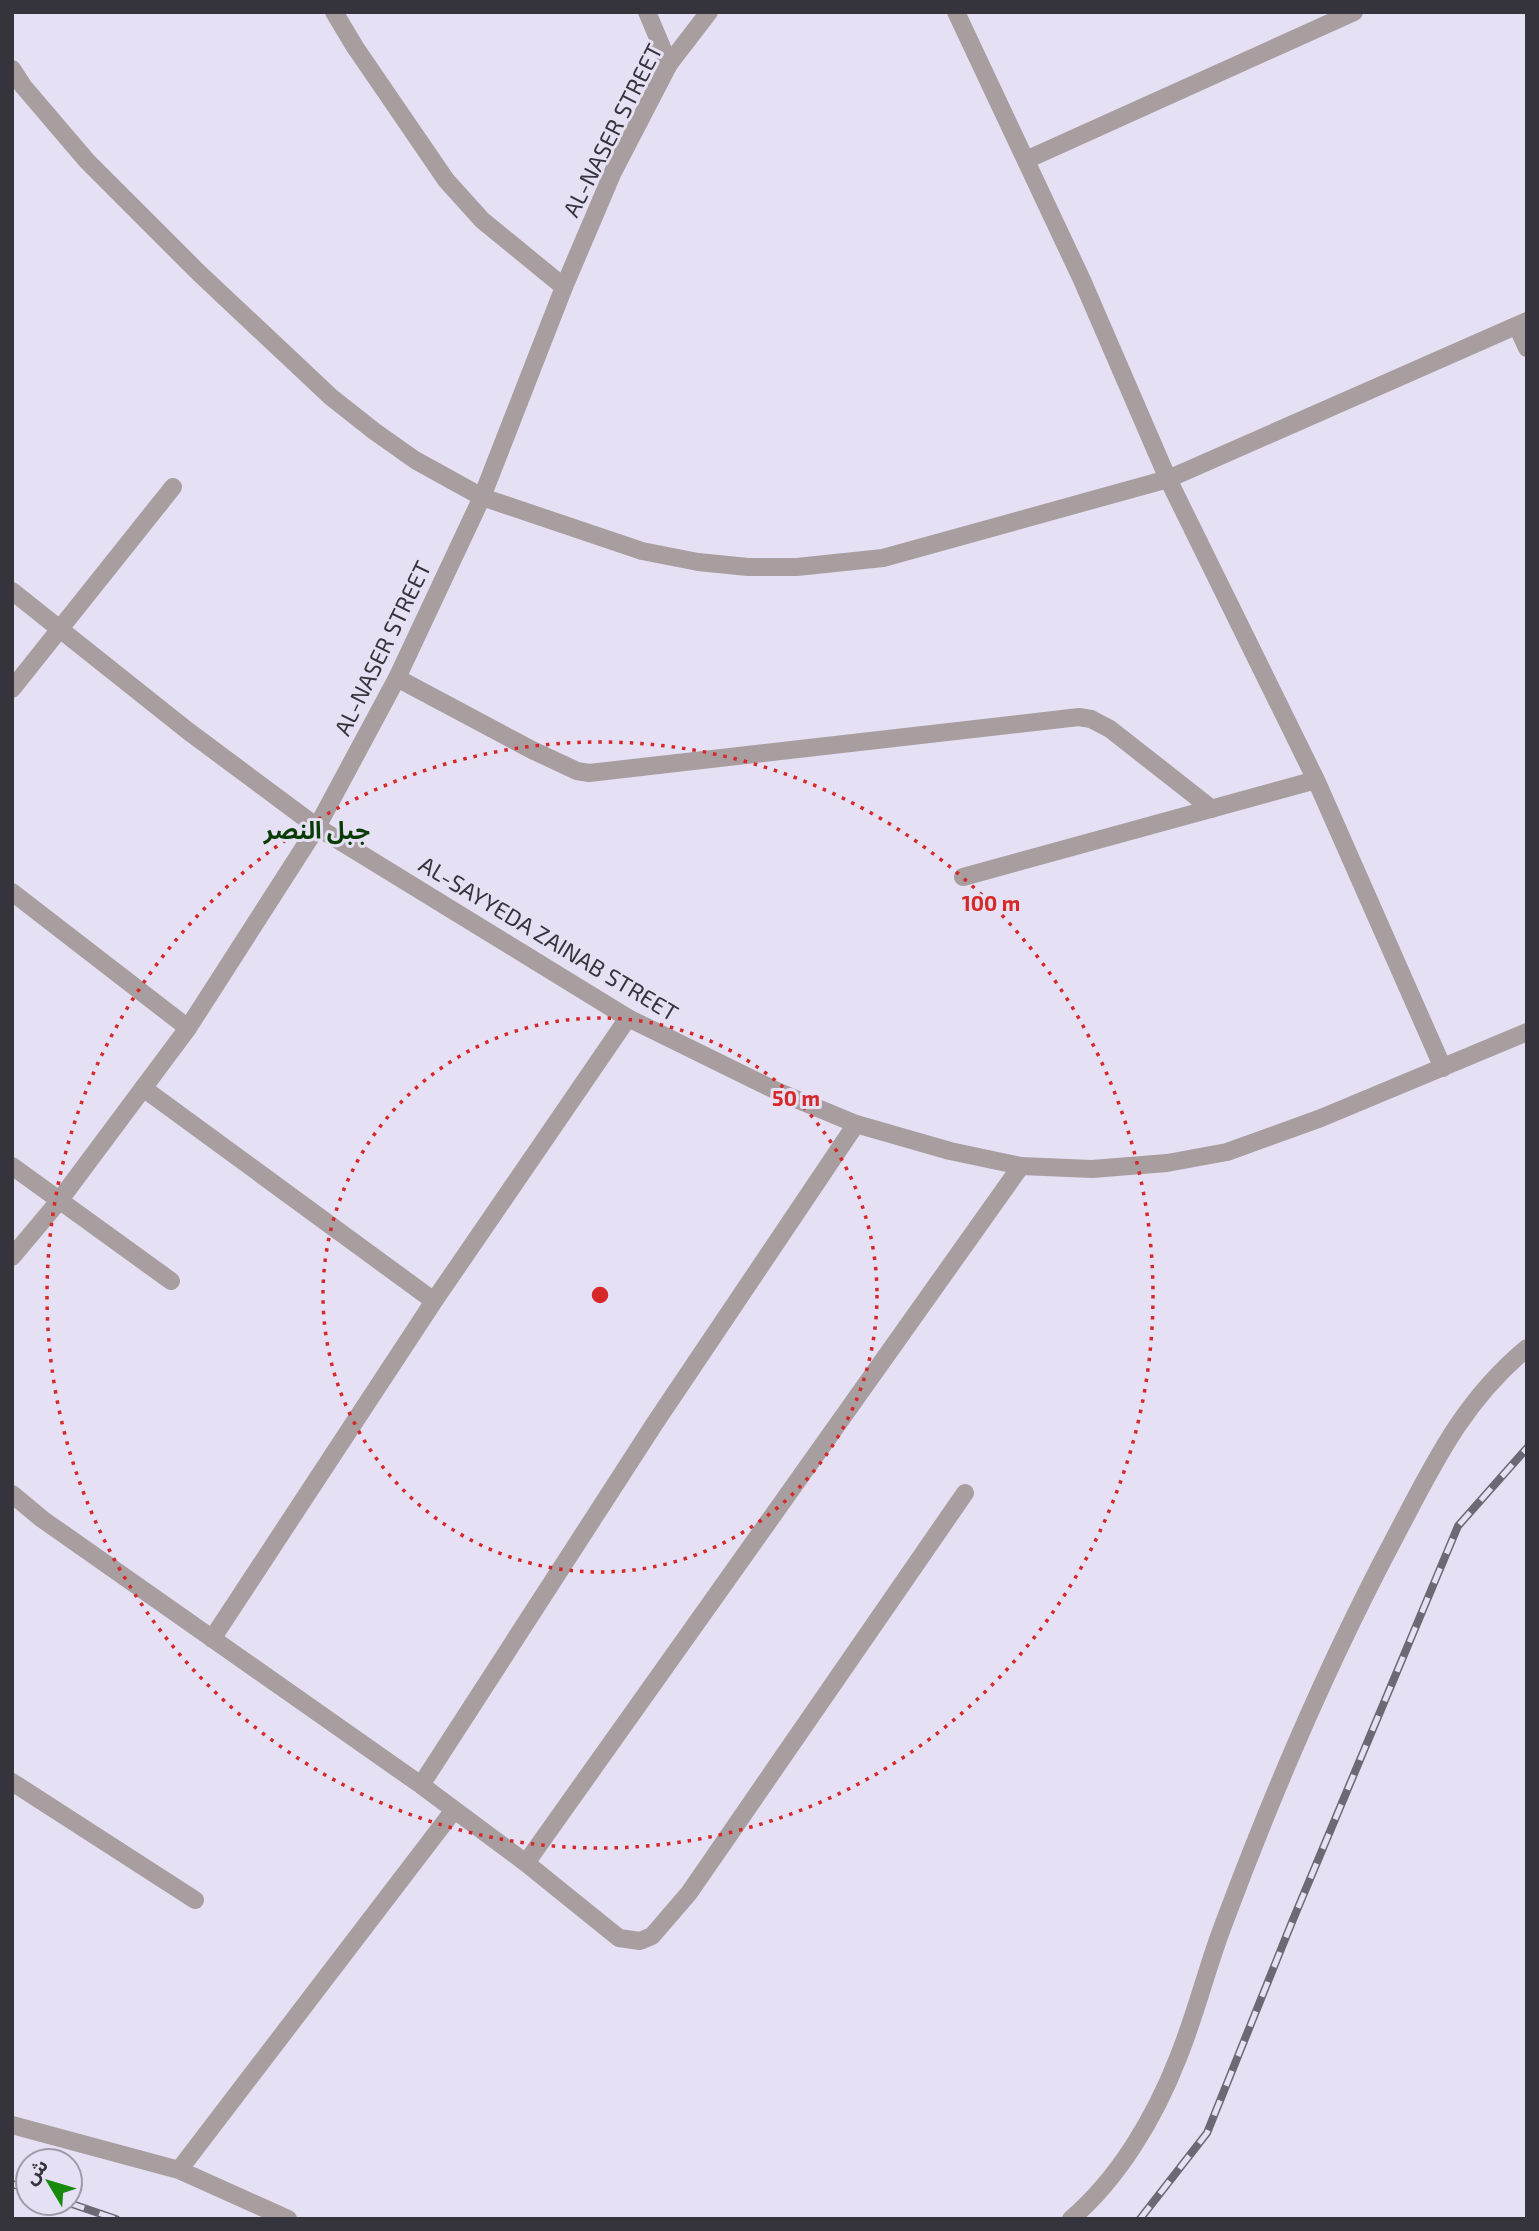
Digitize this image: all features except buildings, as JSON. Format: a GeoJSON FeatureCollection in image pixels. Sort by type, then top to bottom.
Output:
{"type":"FeatureCollection","features":[{"type":"Feature","properties":{"kind":"street"},"geometry":{"type":"LineString","coordinates":[[334,12],[446,180],[482,220],[564,287]]}},
{"type":"Feature","properties":{"kind":"street"},"geometry":{"type":"LineString","coordinates":[[647,12],[669,64]]}},
{"type":"Feature","properties":{"kind":"street","name":"AL-NASER STREET"},"geometry":{"type":"LineString","coordinates":[[12,1257],[59,1201],[188,1028],[317,827],[397,678],[482,497],[564,287],[613,172],[669,64],[709,12]]}},
{"type":"Feature","properties":{"kind":"street"},"geometry":{"type":"LineString","coordinates":[[956,12],[1082,280],[1168,479],[1316,780],[1443,1068]]}},
{"type":"Feature","properties":{"kind":"street"},"geometry":{"type":"LineString","coordinates":[[1026,160],[1354,12]]}},
{"type":"Feature","properties":{"kind":"street"},"geometry":{"type":"LineString","coordinates":[[12,69],[23,86],[87,161],[199,273],[331,397],[415,460],[482,497],[642,551],[698,562],[748,567],[797,567],[883,558],[1168,479],[1522,323],[1527,348]]}},
{"type":"Feature","properties":{"kind":"street"},"geometry":{"type":"LineString","coordinates":[[12,689],[173,487]]}},
{"type":"Feature","properties":{"kind":"street","name":"AL-SAYYEDA ZAINAB STREET"},"geometry":{"type":"LineString","coordinates":[[12,591],[188,731],[317,827],[628,1018],[779,1092],[856,1124],[950,1151],[1021,1166],[1092,1168],[1167,1163],[1227,1152],[1321,1118],[1527,1032]]}},
{"type":"Feature","properties":{"kind":"street"},"geometry":{"type":"LineString","coordinates":[[397,678],[532,750],[589,774],[1079,717],[1091,719],[1110,729],[1212,809]]}},
{"type":"Feature","properties":{"kind":"street"},"geometry":{"type":"LineString","coordinates":[[963,877],[1316,780]]}},
{"type":"Feature","properties":{"kind":"street"},"geometry":{"type":"LineString","coordinates":[[12,892],[188,1028]]}},
{"type":"Feature","properties":{"kind":"street"},"geometry":{"type":"LineString","coordinates":[[212,1639],[434,1301],[628,1018]]}},
{"type":"Feature","properties":{"kind":"street"},"geometry":{"type":"LineString","coordinates":[[143,1088],[434,1301]]}},
{"type":"Feature","properties":{"kind":"street"},"geometry":{"type":"LineString","coordinates":[[421,1785],[655,1423],[856,1124]]}},
{"type":"Feature","properties":{"kind":"street"},"geometry":{"type":"LineString","coordinates":[[12,1166],[171,1281]]}},
{"type":"Feature","properties":{"kind":"street"},"geometry":{"type":"LineString","coordinates":[[526,1863],[1021,1166]]}},
{"type":"Feature","properties":{"kind":"street"},"geometry":{"type":"LineString","coordinates":[[1071,2219],[1120,2167],[1149,2120],[1178,2059],[1201,1986],[1247,1863],[1293,1753],[1370,1584],[1441,1450],[1486,1389],[1507,1365],[1527,1348]]}},
{"type":"Feature","properties":{"kind":"street"},"geometry":{"type":"LineString","coordinates":[[12,1494],[212,1639],[421,1785],[526,1863],[619,1938],[640,1941],[652,1936],[689,1893],[965,1493]]}},
{"type":"Feature","properties":{"kind":"street"},"geometry":{"type":"LineString","coordinates":[[12,1782],[195,1900]]}},
{"type":"Feature","properties":{"kind":"street"},"geometry":{"type":"LineString","coordinates":[[179,2170],[454,1810]]}},
{"type":"Feature","properties":{"kind":"street"},"geometry":{"type":"LineString","coordinates":[[12,2125],[179,2170],[288,2219]]}},
{"type":"Feature","properties":{"kind":"railway"},"geometry":{"type":"LineString","coordinates":[[1140,2219],[1207,2133],[1458,1526],[1527,1448]]}},
{"type":"Feature","properties":{"kind":"railway"},"geometry":{"type":"LineString","coordinates":[[84,2208],[116,2219]]}},
{"type":"Feature","properties":{"kind":"district","name":"جبل النصر"},"geometry":{"type":"Point","coordinates":[317,829]}}]}
